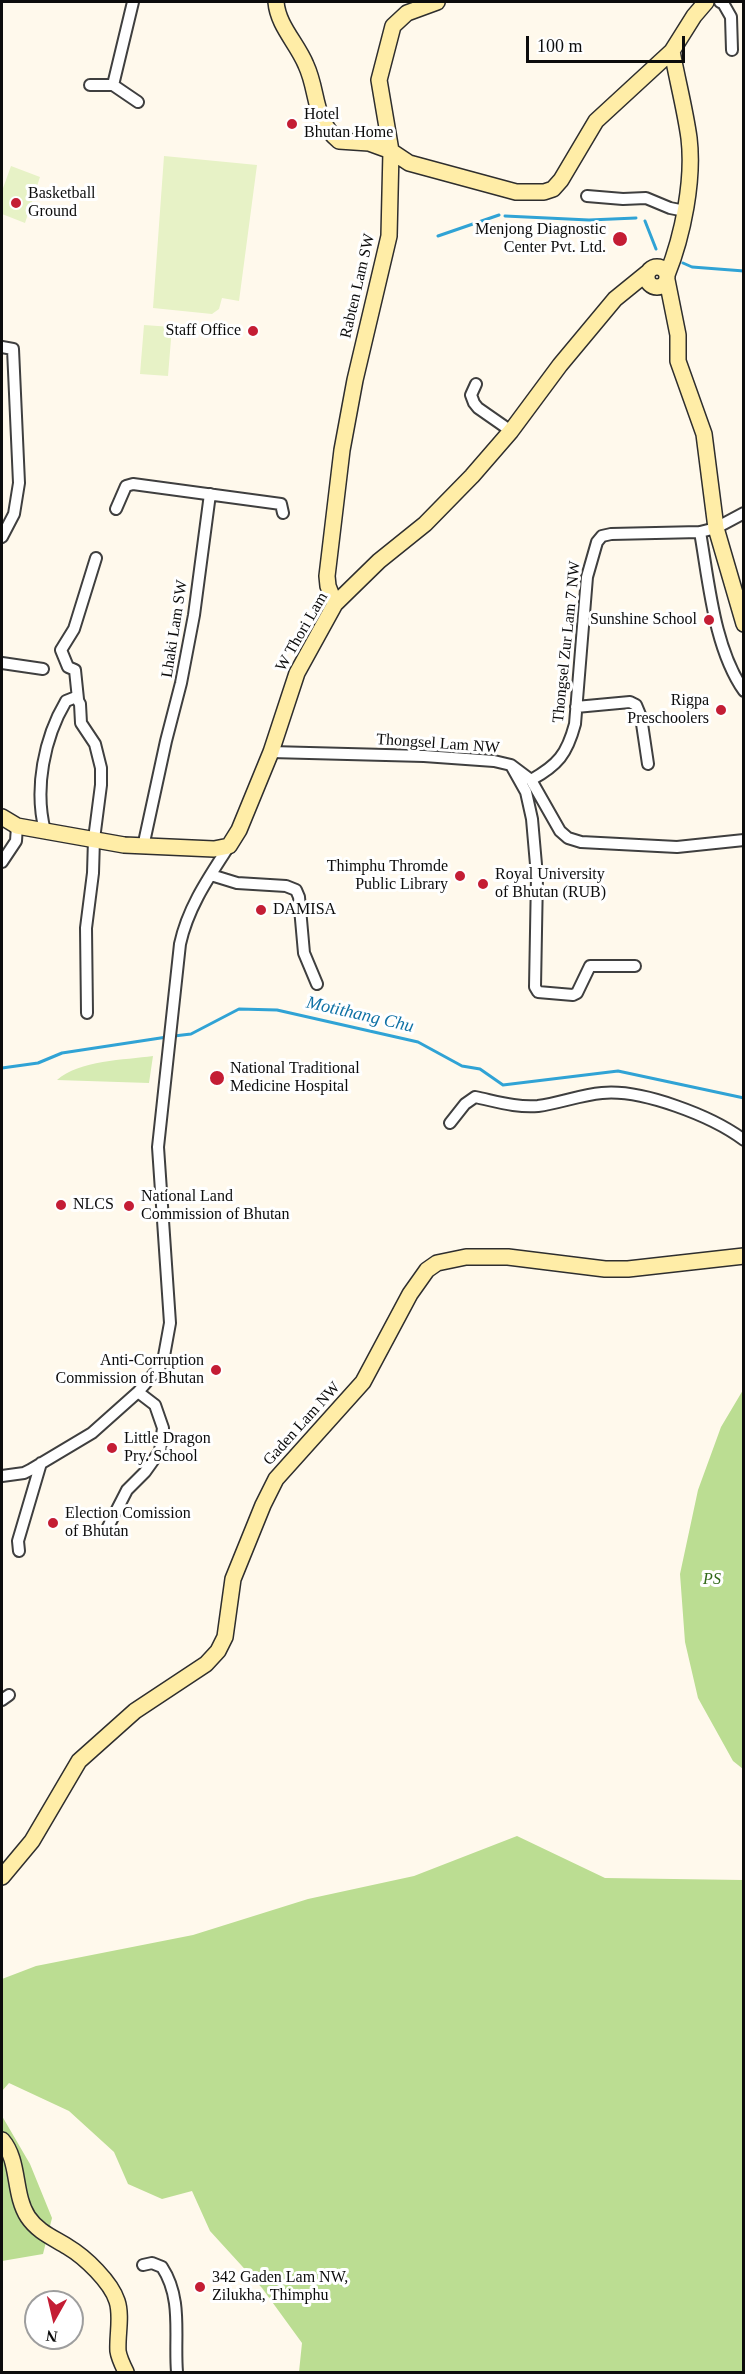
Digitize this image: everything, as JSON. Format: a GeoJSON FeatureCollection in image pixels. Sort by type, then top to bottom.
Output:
{"type":"FeatureCollection","features":[{"type":"Feature","properties":{"kind":"main road"},"geometry":{"type":"LineString","coordinates":[[276,2],[276,10],[292,43],[306,62],[317,108],[331,134],[339,141],[369,143],[391,151],[409,163],[516,192],[544,192],[553,189],[561,180],[596,121],[672,51],[694,16],[706,2]]}},
{"type":"Feature","properties":{"kind":"main road","name":"Rabten Lam SW"},"geometry":{"type":"LineString","coordinates":[[335,604],[327,576],[342,450],[355,380],[389,236],[391,151],[380,80],[393,26],[407,13],[437,2]]}},
{"type":"Feature","properties":{"kind":"main road"},"geometry":{"type":"LineString","coordinates":[[672,51],[689,139],[685,211],[679,234],[657,278],[674,311],[678,335],[678,361],[704,434],[716,528],[744,624]]}},
{"type":"Feature","properties":{"kind":"main road","name":"W Thori Lam"},"geometry":{"type":"LineString","coordinates":[[229,846],[239,830],[271,752],[294,680],[335,604],[379,561],[425,524],[472,476],[511,431],[560,365],[615,299],[657,278]]}},
{"type":"Feature","properties":{"kind":"main road"},"geometry":{"type":"LineString","coordinates":[[2,817],[17,826],[143,847],[214,849],[229,846]]}},
{"type":"Feature","properties":{"kind":"main road","name":"Gaden Lam NW"},"geometry":{"type":"LineString","coordinates":[[2,1877],[32,1841],[79,1761],[135,1711],[200,1669],[218,1651],[225,1636],[232,1579],[276,1479],[363,1382],[410,1294],[427,1269],[437,1263],[466,1257],[508,1257],[605,1269],[628,1269],[744,1256]]}},
{"type":"Feature","properties":{"kind":"main road"},"geometry":{"type":"LineString","coordinates":[[2,2140],[8,2148],[19,2196],[27,2216],[38,2229],[71,2248],[96,2270],[117,2299],[118,2353],[126,2373]]}},
{"type":"Feature","properties":{"kind":"street"},"geometry":{"type":"LineString","coordinates":[[113,85],[133,2]]}},
{"type":"Feature","properties":{"kind":"street"},"geometry":{"type":"LineString","coordinates":[[720,2],[723,3],[730,17],[732,50]]}},
{"type":"Feature","properties":{"kind":"street"},"geometry":{"type":"LineString","coordinates":[[90,85],[113,85],[138,102]]}},
{"type":"Feature","properties":{"kind":"street"},"geometry":{"type":"LineString","coordinates":[[587,196],[646,198],[670,208],[685,211]]}},
{"type":"Feature","properties":{"kind":"street"},"geometry":{"type":"LineString","coordinates":[[2,347],[13,349],[19,483],[14,514],[2,537]]}},
{"type":"Feature","properties":{"kind":"street"},"geometry":{"type":"LineString","coordinates":[[476,384],[471,395],[474,403],[511,431]]}},
{"type":"Feature","properties":{"kind":"street"},"geometry":{"type":"LineString","coordinates":[[116,509],[126,486],[133,484],[281,504],[283,513]]}},
{"type":"Feature","properties":{"kind":"street","name":"Lhaki Lam SW"},"geometry":{"type":"LineString","coordinates":[[143,847],[181,683],[194,615],[210,494]]}},
{"type":"Feature","properties":{"kind":"street","name":"Thongsel Zur Lam 7 NW"},"geometry":{"type":"LineString","coordinates":[[531,780],[558,761],[565,752],[575,724],[587,577],[597,542],[603,536],[611,534],[700,532],[716,528],[744,513]]}},
{"type":"Feature","properties":{"kind":"street"},"geometry":{"type":"LineString","coordinates":[[700,532],[728,664],[744,692]]}},
{"type":"Feature","properties":{"kind":"street"},"geometry":{"type":"LineString","coordinates":[[87,1013],[85,947],[101,785],[100,768],[94,744],[81,723],[75,670],[68,667],[61,650],[74,629],[96,558]]}},
{"type":"Feature","properties":{"kind":"street"},"geometry":{"type":"LineString","coordinates":[[2,663],[43,669]]}},
{"type":"Feature","properties":{"kind":"street"},"geometry":{"type":"LineString","coordinates":[[45,831],[40,793],[50,735],[66,701],[73,697],[78,699]]}},
{"type":"Feature","properties":{"kind":"street"},"geometry":{"type":"LineString","coordinates":[[576,707],[630,702],[636,705],[641,717],[648,764]]}},
{"type":"Feature","properties":{"kind":"street","name":"Thongsel Lam NW"},"geometry":{"type":"LineString","coordinates":[[271,752],[423,756],[495,761],[511,765],[531,780],[556,824],[568,838],[581,842],[677,847],[744,840]]}},
{"type":"Feature","properties":{"kind":"street"},"geometry":{"type":"LineString","coordinates":[[511,765],[526,792],[532,819],[537,876],[535,987],[538,992],[573,995],[577,993],[590,966],[635,966]]}},
{"type":"Feature","properties":{"kind":"street"},"geometry":{"type":"LineString","coordinates":[[2,862],[16,841],[17,826]]}},
{"type":"Feature","properties":{"kind":"street"},"geometry":{"type":"LineString","coordinates":[[2,1476],[24,1473],[92,1433],[138,1392],[159,1368],[169,1335],[170,1323],[158,1148],[183,929],[194,902],[229,846]]}},
{"type":"Feature","properties":{"kind":"street"},"geometry":{"type":"LineString","coordinates":[[211,875],[237,883],[285,886],[296,890],[299,897],[304,953],[317,984]]}},
{"type":"Feature","properties":{"kind":"street"},"geometry":{"type":"LineString","coordinates":[[450,1123],[465,1104],[475,1097],[504,1103],[538,1106],[603,1093],[628,1094],[706,1117],[727,1127],[744,1140]]}},
{"type":"Feature","properties":{"kind":"street"},"geometry":{"type":"LineString","coordinates":[[107,1529],[127,1490],[145,1472],[160,1451],[163,1428],[155,1405],[138,1392]]}},
{"type":"Feature","properties":{"kind":"street"},"geometry":{"type":"LineString","coordinates":[[19,1551],[18,1541],[41,1463]]}},
{"type":"Feature","properties":{"kind":"street"},"geometry":{"type":"LineString","coordinates":[[143,2265],[152,2263],[162,2267],[173,2289],[177,2304],[177,2373]]}},
{"type":"Feature","properties":{"kind":"green space"},"geometry":{"type":"Polygon","coordinates":[[[164,156],[257,165],[239,301],[222,298],[219,309],[212,314],[153,308],[164,156]]]}},
{"type":"Feature","properties":{"kind":"green space","name":"Basketball Ground"},"geometry":{"type":"Polygon","coordinates":[[[11,166],[40,177],[25,223],[2,214],[2,191],[11,166]]]}},
{"type":"Feature","properties":{"kind":"green space"},"geometry":{"type":"Polygon","coordinates":[[[144,325],[172,327],[168,376],[140,374],[144,325]]]}},
{"type":"Feature","properties":{"kind":"green space"},"geometry":{"type":"Polygon","coordinates":[[[153,1056],[149,1083],[57,1080],[77,1068],[116,1060],[153,1056]]]}},
{"type":"Feature","properties":{"kind":"green space","name":"PS"},"geometry":{"type":"Polygon","coordinates":[[[743,1390],[744,1769],[733,1761],[698,1698],[685,1642],[680,1574],[698,1490],[721,1427],[743,1390]]]}},
{"type":"Feature","properties":{"kind":"green space"},"geometry":{"type":"Polygon","coordinates":[[[517,1836],[605,1878],[743,1880],[743,2372],[299,2372],[302,2343],[262,2288],[210,2231],[192,2191],[162,2199],[128,2184],[114,2152],[69,2111],[9,2083],[2,2091],[2,1979],[36,1966],[193,1935],[308,1899],[414,1876],[517,1836]]]}},
{"type":"Feature","properties":{"kind":"green space"},"geometry":{"type":"Polygon","coordinates":[[[2,2116],[30,2164],[52,2218],[43,2254],[2,2261],[2,2116]]]}},
{"type":"Feature","properties":{"kind":"waterway"},"geometry":{"type":"LineString","coordinates":[[438,236],[499,215]]}},
{"type":"Feature","properties":{"kind":"waterway"},"geometry":{"type":"LineString","coordinates":[[505,216],[589,220],[636,218]]}},
{"type":"Feature","properties":{"kind":"waterway"},"geometry":{"type":"LineString","coordinates":[[645,221],[656,249]]}},
{"type":"Feature","properties":{"kind":"waterway"},"geometry":{"type":"LineString","coordinates":[[683,263],[692,267],[744,271]]}},
{"type":"Feature","properties":{"kind":"waterway","name":"Motithang Chu"},"geometry":{"type":"LineString","coordinates":[[174,1036],[191,1034],[239,1009],[277,1010],[418,1042],[462,1066],[480,1069],[503,1085],[618,1071],[744,1098]]}},
{"type":"Feature","properties":{"kind":"waterway","name":"Motithang Chu"},"geometry":{"type":"LineString","coordinates":[[2,1068],[38,1063],[62,1053],[167,1037]]}},
{"type":"Feature","properties":{"kind":"place","name":"Hotel Bhutan Home"},"geometry":{"type":"Point","coordinates":[292,124]}},
{"type":"Feature","properties":{"kind":"place","name":"Basketball Ground"},"geometry":{"type":"Point","coordinates":[16,203]}},
{"type":"Feature","properties":{"kind":"place","name":"Menjong Diagnostic Center Pvt. Ltd."},"geometry":{"type":"Point","coordinates":[620,239]}},
{"type":"Feature","properties":{"kind":"place","name":"Staff Office"},"geometry":{"type":"Point","coordinates":[253,331]}},
{"type":"Feature","properties":{"kind":"place","name":"Sunshine School"},"geometry":{"type":"Point","coordinates":[709,620]}},
{"type":"Feature","properties":{"kind":"place","name":"Rigpa Preschoolers"},"geometry":{"type":"Point","coordinates":[721,710]}},
{"type":"Feature","properties":{"kind":"place","name":"Thimphu Thromde Public Library"},"geometry":{"type":"Point","coordinates":[460,876]}},
{"type":"Feature","properties":{"kind":"place","name":"Royal University of Bhutan (RUB)"},"geometry":{"type":"Point","coordinates":[483,884]}},
{"type":"Feature","properties":{"kind":"place","name":"DAMISA"},"geometry":{"type":"Point","coordinates":[261,910]}},
{"type":"Feature","properties":{"kind":"place","name":"National Traditional Medicine Hospital"},"geometry":{"type":"Point","coordinates":[217,1078]}},
{"type":"Feature","properties":{"kind":"place","name":"NLCS"},"geometry":{"type":"Point","coordinates":[61,1205]}},
{"type":"Feature","properties":{"kind":"place","name":"National Land Commission of Bhutan"},"geometry":{"type":"Point","coordinates":[129,1206]}},
{"type":"Feature","properties":{"kind":"place","name":"Anti-Corruption Commission of Bhutan"},"geometry":{"type":"Point","coordinates":[216,1370]}},
{"type":"Feature","properties":{"kind":"place","name":"Little Dragon Pry. School"},"geometry":{"type":"Point","coordinates":[112,1448]}},
{"type":"Feature","properties":{"kind":"place","name":"Election Comission of Bhutan"},"geometry":{"type":"Point","coordinates":[53,1523]}},
{"type":"Feature","properties":{"kind":"place","name":"342 Gaden Lam NW, Zilukha, Thimphu"},"geometry":{"type":"Point","coordinates":[200,2287]}}]}
